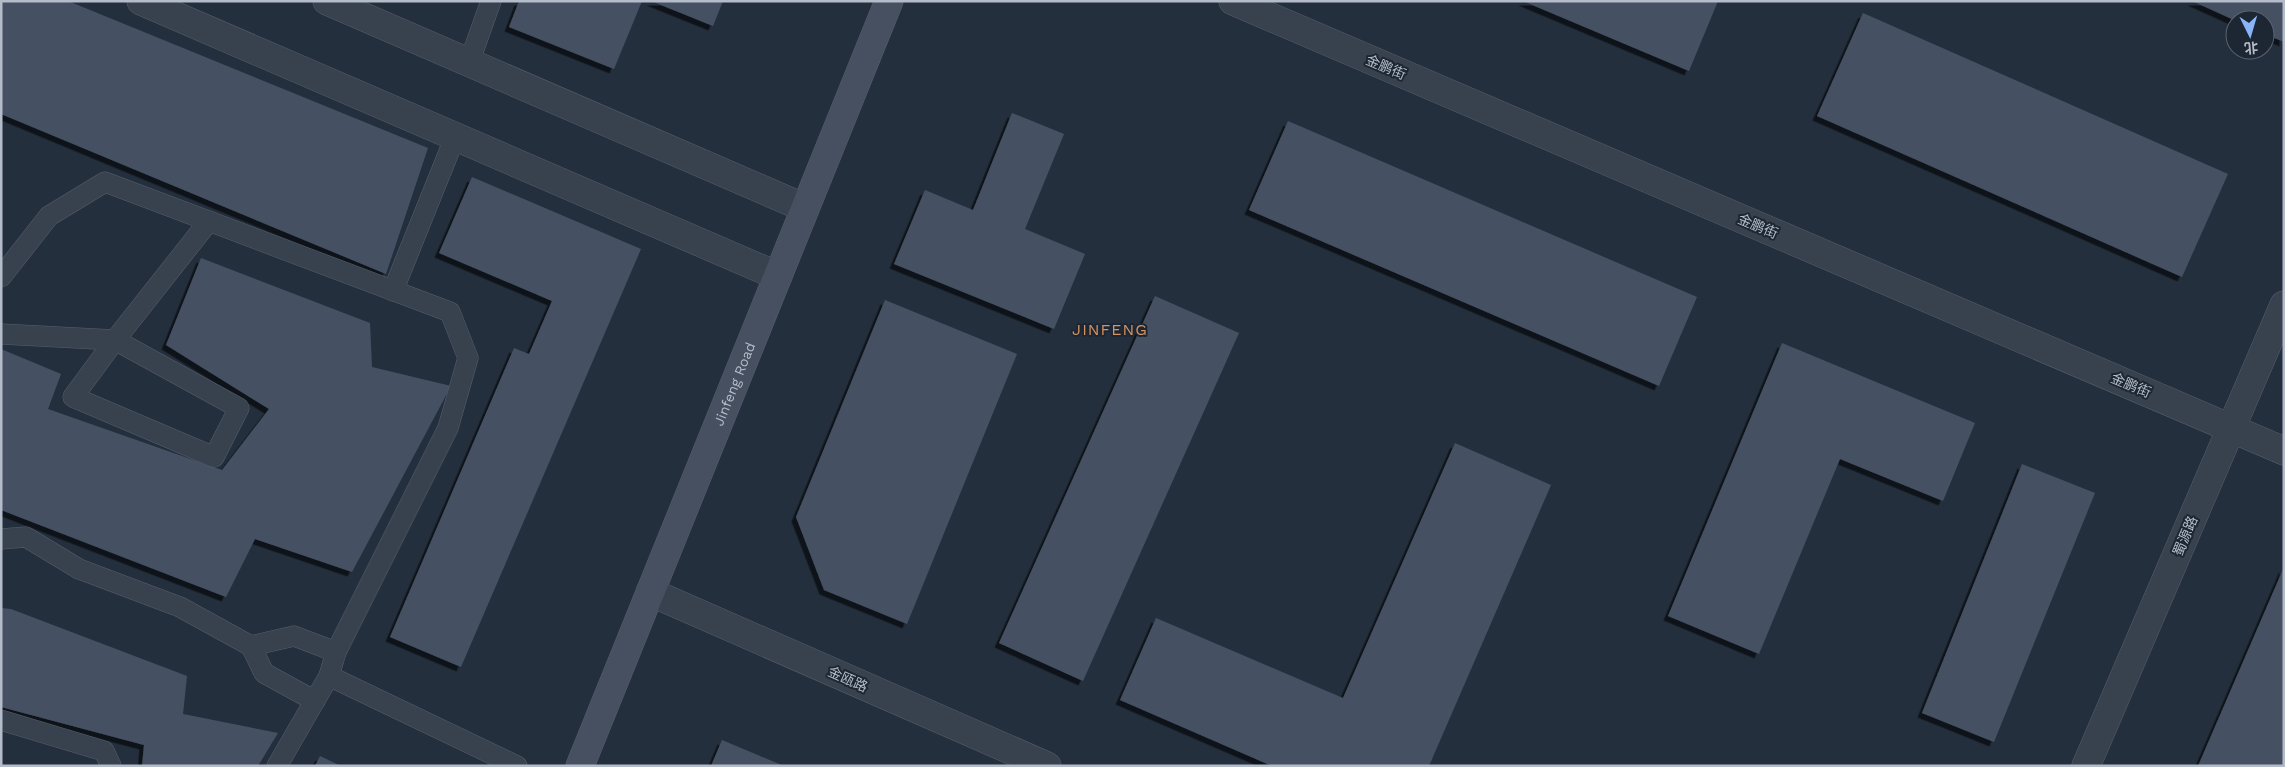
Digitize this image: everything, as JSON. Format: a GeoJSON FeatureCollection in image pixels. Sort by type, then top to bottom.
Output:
{"type":"FeatureCollection","features":[{"type":"Feature","properties":{"kind":"street"},"geometry":{"type":"LineString","coordinates":[[141,1],[778,276]]}},
{"type":"Feature","properties":{"kind":"street"},"geometry":{"type":"LineString","coordinates":[[327,1],[805,208]]}},
{"type":"Feature","properties":{"kind":"street","name":"Jinfeng Road"},"geometry":{"type":"LineString","coordinates":[[580,766],[889,1]]}},
{"type":"Feature","properties":{"kind":"street","name":"金鹏街"},"geometry":{"type":"LineString","coordinates":[[1233,1],[2284,451]]}},
{"type":"Feature","properties":{"kind":"street","name":"蜀源路"},"geometry":{"type":"LineString","coordinates":[[2086,766],[2284,305]]}},
{"type":"Feature","properties":{"kind":"street","name":"金瓯路"},"geometry":{"type":"LineString","coordinates":[[650,592],[1047,766]]}},
{"type":"Feature","properties":{"kind":"lane"},"geometry":{"type":"LineString","coordinates":[[469,63],[491,1]]}},
{"type":"Feature","properties":{"kind":"lane"},"geometry":{"type":"LineString","coordinates":[[393,291],[455,137]]}},
{"type":"Feature","properties":{"kind":"lane"},"geometry":{"type":"LineString","coordinates":[[1,277],[49,216],[105,182],[450,312],[468,358],[448,428],[336,652],[329,676],[277,766]]}},
{"type":"Feature","properties":{"kind":"lane"},"geometry":{"type":"LineString","coordinates":[[1,334],[116,340],[239,408],[214,457],[73,397],[116,340],[209,221]]}},
{"type":"Feature","properties":{"kind":"lane"},"geometry":{"type":"LineString","coordinates":[[1,539],[26,538],[79,569],[180,607],[251,646],[264,673],[315,701]]}},
{"type":"Feature","properties":{"kind":"lane"},"geometry":{"type":"LineString","coordinates":[[251,646],[294,636],[336,652]]}},
{"type":"Feature","properties":{"kind":"lane"},"geometry":{"type":"LineString","coordinates":[[329,676],[517,766]]}},
{"type":"Feature","properties":{"kind":"lane"},"geometry":{"type":"LineString","coordinates":[[1,720],[104,751],[111,766]]}},
{"type":"Feature","properties":{"kind":"building"},"geometry":{"type":"Polygon","coordinates":[[[1,1],[68,1],[428,148],[386,274],[1,114],[1,1]]]}},
{"type":"Feature","properties":{"kind":"building"},"geometry":{"type":"Polygon","coordinates":[[[519,1],[642,1],[614,69],[509,27],[519,1]]]}},
{"type":"Feature","properties":{"kind":"building"},"geometry":{"type":"Polygon","coordinates":[[[651,1],[723,1],[713,26],[651,1]]]}},
{"type":"Feature","properties":{"kind":"building"},"geometry":{"type":"Polygon","coordinates":[[[1523,1],[1718,1],[1689,71],[1523,1]]]}},
{"type":"Feature","properties":{"kind":"building"},"geometry":{"type":"Polygon","coordinates":[[[2192,1],[2284,1],[2284,42],[2275,38],[2275,10],[2225,10],[2225,16],[2192,1]]]}},
{"type":"Feature","properties":{"kind":"building"},"geometry":{"type":"Polygon","coordinates":[[[1863,13],[2228,174],[2182,277],[1817,116],[1863,13]]]}},
{"type":"Feature","properties":{"kind":"building"},"geometry":{"type":"Polygon","coordinates":[[[1012,113],[1064,134],[1025,229],[1085,254],[1054,329],[894,264],[925,190],[973,210],[1012,113]]]}},
{"type":"Feature","properties":{"kind":"building"},"geometry":{"type":"Polygon","coordinates":[[[1288,121],[1697,297],[1659,386],[1249,210],[1288,121]]]}},
{"type":"Feature","properties":{"kind":"building"},"geometry":{"type":"Polygon","coordinates":[[[472,177],[641,249],[461,667],[390,637],[514,348],[529,354],[552,301],[439,253],[472,177]]]}},
{"type":"Feature","properties":{"kind":"building"},"geometry":{"type":"Polygon","coordinates":[[[201,258],[370,323],[372,367],[451,386],[352,572],[255,539],[226,597],[1,510],[1,349],[61,374],[48,409],[222,470],[269,409],[166,345],[201,258]]]}},
{"type":"Feature","properties":{"kind":"building"},"geometry":{"type":"Polygon","coordinates":[[[1155,296],[1239,333],[1083,681],[999,643],[1155,296]]]}},
{"type":"Feature","properties":{"kind":"building"},"geometry":{"type":"Polygon","coordinates":[[[885,300],[1017,354],[907,624],[824,590],[796,517],[885,300]]]}},
{"type":"Feature","properties":{"kind":"building"},"geometry":{"type":"Polygon","coordinates":[[[1782,343],[1975,423],[1943,501],[1840,459],[1759,654],[1668,616],[1782,343]]]}},
{"type":"Feature","properties":{"kind":"building"},"geometry":{"type":"Polygon","coordinates":[[[1455,443],[1551,485],[1429,766],[1272,766],[1120,700],[1156,618],[1343,698],[1455,443]]]}},
{"type":"Feature","properties":{"kind":"building"},"geometry":{"type":"Polygon","coordinates":[[[2022,464],[2095,493],[1994,742],[1922,713],[2022,464]]]}},
{"type":"Feature","properties":{"kind":"building"},"geometry":{"type":"Polygon","coordinates":[[[2284,567],[2284,766],[2198,766],[2284,567]]]}},
{"type":"Feature","properties":{"kind":"building"},"geometry":{"type":"Polygon","coordinates":[[[1,608],[11,609],[187,676],[183,714],[278,733],[258,766],[142,766],[144,745],[1,707],[1,608]]]}},
{"type":"Feature","properties":{"kind":"building"},"geometry":{"type":"Polygon","coordinates":[[[722,740],[784,766],[711,766],[722,740]]]}},
{"type":"Feature","properties":{"kind":"building"},"geometry":{"type":"Polygon","coordinates":[[[320,756],[341,766],[315,766],[320,756]]]}},
{"type":"Feature","properties":{"kind":"district","name":"JINFENG"},"geometry":{"type":"Point","coordinates":[1110,329]}}]}
